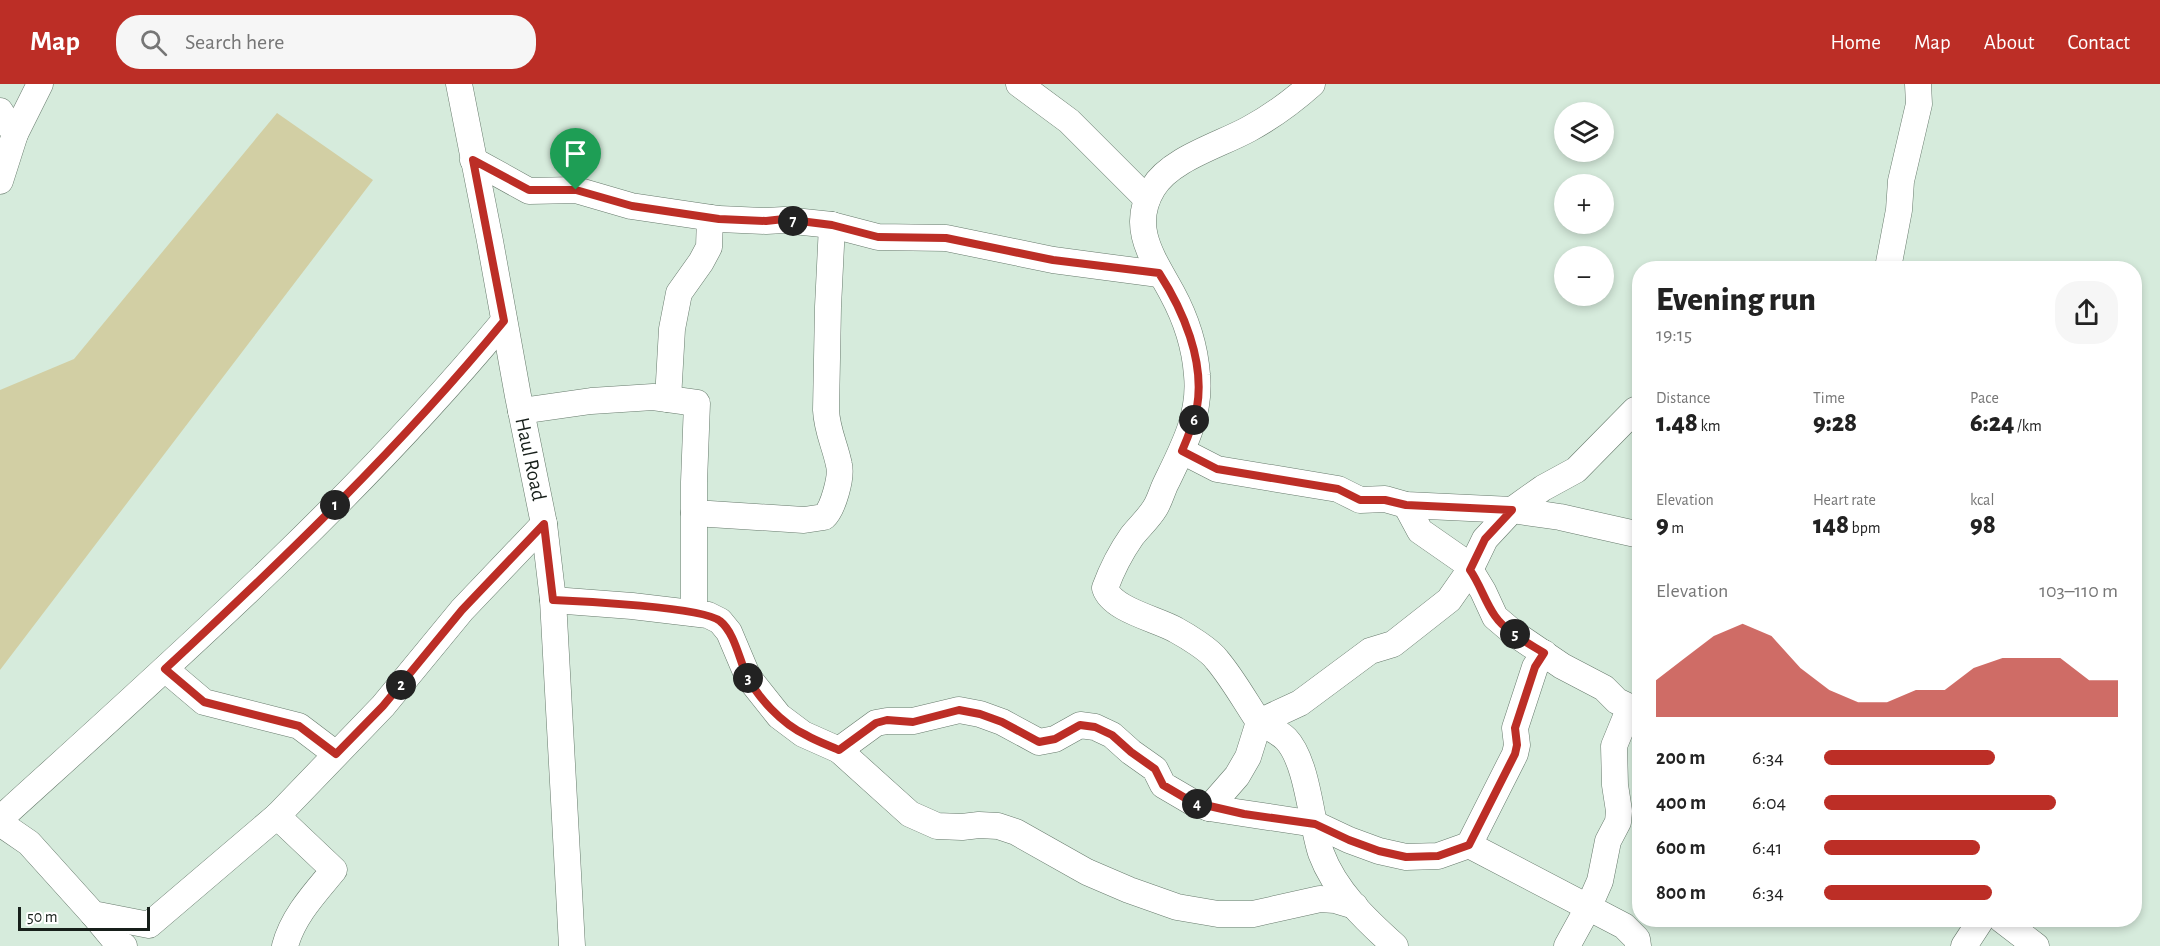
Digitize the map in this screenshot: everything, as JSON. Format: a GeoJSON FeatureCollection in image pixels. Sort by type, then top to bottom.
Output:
{"type":"FeatureCollection","features":[{"type":"Feature","properties":{"kind":"street"},"geometry":{"type":"LineString","coordinates":[[0,181],[15,134],[40,84]]}},
{"type":"Feature","properties":{"kind":"street","name":"Haul Road"},"geometry":{"type":"LineString","coordinates":[[459,84],[544,524],[553,600],[572,946]]}},
{"type":"Feature","properties":{"kind":"street"},"geometry":{"type":"LineString","coordinates":[[1019,84],[1069,121],[1147,199]]}},
{"type":"Feature","properties":{"kind":"street"},"geometry":{"type":"LineString","coordinates":[[1311,84],[1281,108],[1249,129],[1170,169],[1154,185],[1147,199],[1143,216],[1143,235],[1159,273],[1172,292],[1186,325],[1197,375],[1197,405],[1182,451],[1155,507],[1114,562],[1105,588],[1107,594],[1119,603],[1144,617],[1175,629],[1216,658],[1259,722],[1286,738],[1295,751],[1322,854],[1342,892],[1395,946]]}},
{"type":"Feature","properties":{"kind":"street"},"geometry":{"type":"LineString","coordinates":[[1889,261],[1899,210],[1901,181],[1919,104],[1918,84]]}},
{"type":"Feature","properties":{"kind":"street"},"geometry":{"type":"LineString","coordinates":[[0,111],[15,134]]}},
{"type":"Feature","properties":{"kind":"street"},"geometry":{"type":"LineString","coordinates":[[473,160],[529,190],[576,190],[632,206],[710,218],[766,221],[784,219],[832,225],[878,237],[946,238],[1053,260],[1159,273]]}},
{"type":"Feature","properties":{"kind":"street"},"geometry":{"type":"LineString","coordinates":[[668,399],[672,329],[679,293],[709,247],[710,218]]}},
{"type":"Feature","properties":{"kind":"street"},"geometry":{"type":"LineString","coordinates":[[694,513],[804,520],[824,517],[832,507],[840,467],[827,427],[826,410],[832,225]]}},
{"type":"Feature","properties":{"kind":"street"},"geometry":{"type":"LineString","coordinates":[[124,946],[118,944],[29,843],[0,821],[244,596],[380,460],[459,376],[504,321]]}},
{"type":"Feature","properties":{"kind":"street"},"geometry":{"type":"LineString","coordinates":[[521,411],[591,401],[653,398],[697,403],[694,613]]}},
{"type":"Feature","properties":{"kind":"street"},"geometry":{"type":"LineString","coordinates":[[1209,808],[1237,776],[1248,757],[1259,722],[1300,703],[1370,651],[1393,644],[1449,600],[1470,570],[1485,539],[1512,510],[1543,488],[1576,470],[1632,413]]}},
{"type":"Feature","properties":{"kind":"street"},"geometry":{"type":"LineString","coordinates":[[1182,451],[1217,469],[1338,489],[1360,500],[1385,500],[1406,505],[1512,510],[1560,517],[1632,533]]}},
{"type":"Feature","properties":{"kind":"street"},"geometry":{"type":"LineString","coordinates":[[1406,505],[1420,531],[1466,563],[1495,617],[1515,634],[1604,688],[1617,701],[1632,708]]}},
{"type":"Feature","properties":{"kind":"street"},"geometry":{"type":"LineString","coordinates":[[93,914],[149,925],[277,816],[383,706],[462,610],[544,524]]}},
{"type":"Feature","properties":{"kind":"street"},"geometry":{"type":"LineString","coordinates":[[553,600],[694,613],[708,615],[720,621],[729,632],[748,677],[779,716],[803,735],[839,750],[910,814],[937,826],[998,826],[1016,832],[1087,872],[1177,907],[1218,914],[1253,914],[1320,899],[1335,900],[1355,906]]}},
{"type":"Feature","properties":{"kind":"street"},"geometry":{"type":"LineString","coordinates":[[839,750],[876,723],[887,720],[913,722],[959,710],[1002,722],[1039,742],[1055,739],[1080,725],[1095,727],[1112,735],[1155,769],[1163,785],[1192,802],[1209,808],[1315,824],[1359,844],[1406,857],[1438,856],[1469,845],[1515,754],[1517,745],[1515,728],[1535,667],[1544,653]]}},
{"type":"Feature","properties":{"kind":"street"},"geometry":{"type":"LineString","coordinates":[[165,669],[204,702],[299,726],[336,754]]}},
{"type":"Feature","properties":{"kind":"street"},"geometry":{"type":"LineString","coordinates":[[1567,946],[1600,881],[1608,842],[1618,822],[1614,746],[1632,713]]}},
{"type":"Feature","properties":{"kind":"street"},"geometry":{"type":"LineString","coordinates":[[277,816],[334,870],[301,911],[288,935],[285,946]]}},
{"type":"Feature","properties":{"kind":"street"},"geometry":{"type":"LineString","coordinates":[[1469,845],[1624,926],[1637,939],[1638,946]]}},
{"type":"Feature","properties":{"kind":"street"},"geometry":{"type":"LineString","coordinates":[[1964,946],[1976,927]]}},
{"type":"Feature","properties":{"kind":"street"},"geometry":{"type":"LineString","coordinates":[[2011,927],[2036,946]]}},
{"type":"Feature","properties":{"kind":"shaded area"},"geometry":{"type":"Polygon","coordinates":[[[277,113],[373,180],[0,670],[0,390],[74,359],[277,113]]]}},
{"type":"Feature","properties":{"kind":"route"},"geometry":{"type":"LineString","coordinates":[[473,160],[529,190],[536,192],[550,189],[576,190],[658,211],[719,219],[766,221],[784,219],[832,225],[878,237],[946,238],[1053,260],[1159,273],[1172,292],[1186,325],[1197,375],[1197,405],[1182,451],[1217,469],[1338,489],[1360,500],[1385,500],[1406,505],[1512,510],[1485,539],[1470,570],[1495,617],[1515,634],[1544,653],[1535,667],[1515,728],[1517,745],[1515,754],[1469,845],[1438,856],[1406,857],[1379,851],[1315,824],[1209,808],[1192,802],[1163,785],[1155,769],[1112,735],[1095,727],[1080,725],[1055,739],[1039,742],[1002,722],[959,710],[913,722],[887,720],[876,723],[839,750],[803,735],[779,716],[762,698],[748,677],[729,632],[720,621],[708,615],[553,600],[544,524],[462,610],[383,706],[336,754],[299,726],[204,702],[165,669],[244,596],[372,468],[459,376],[504,321],[473,160]]}}]}
